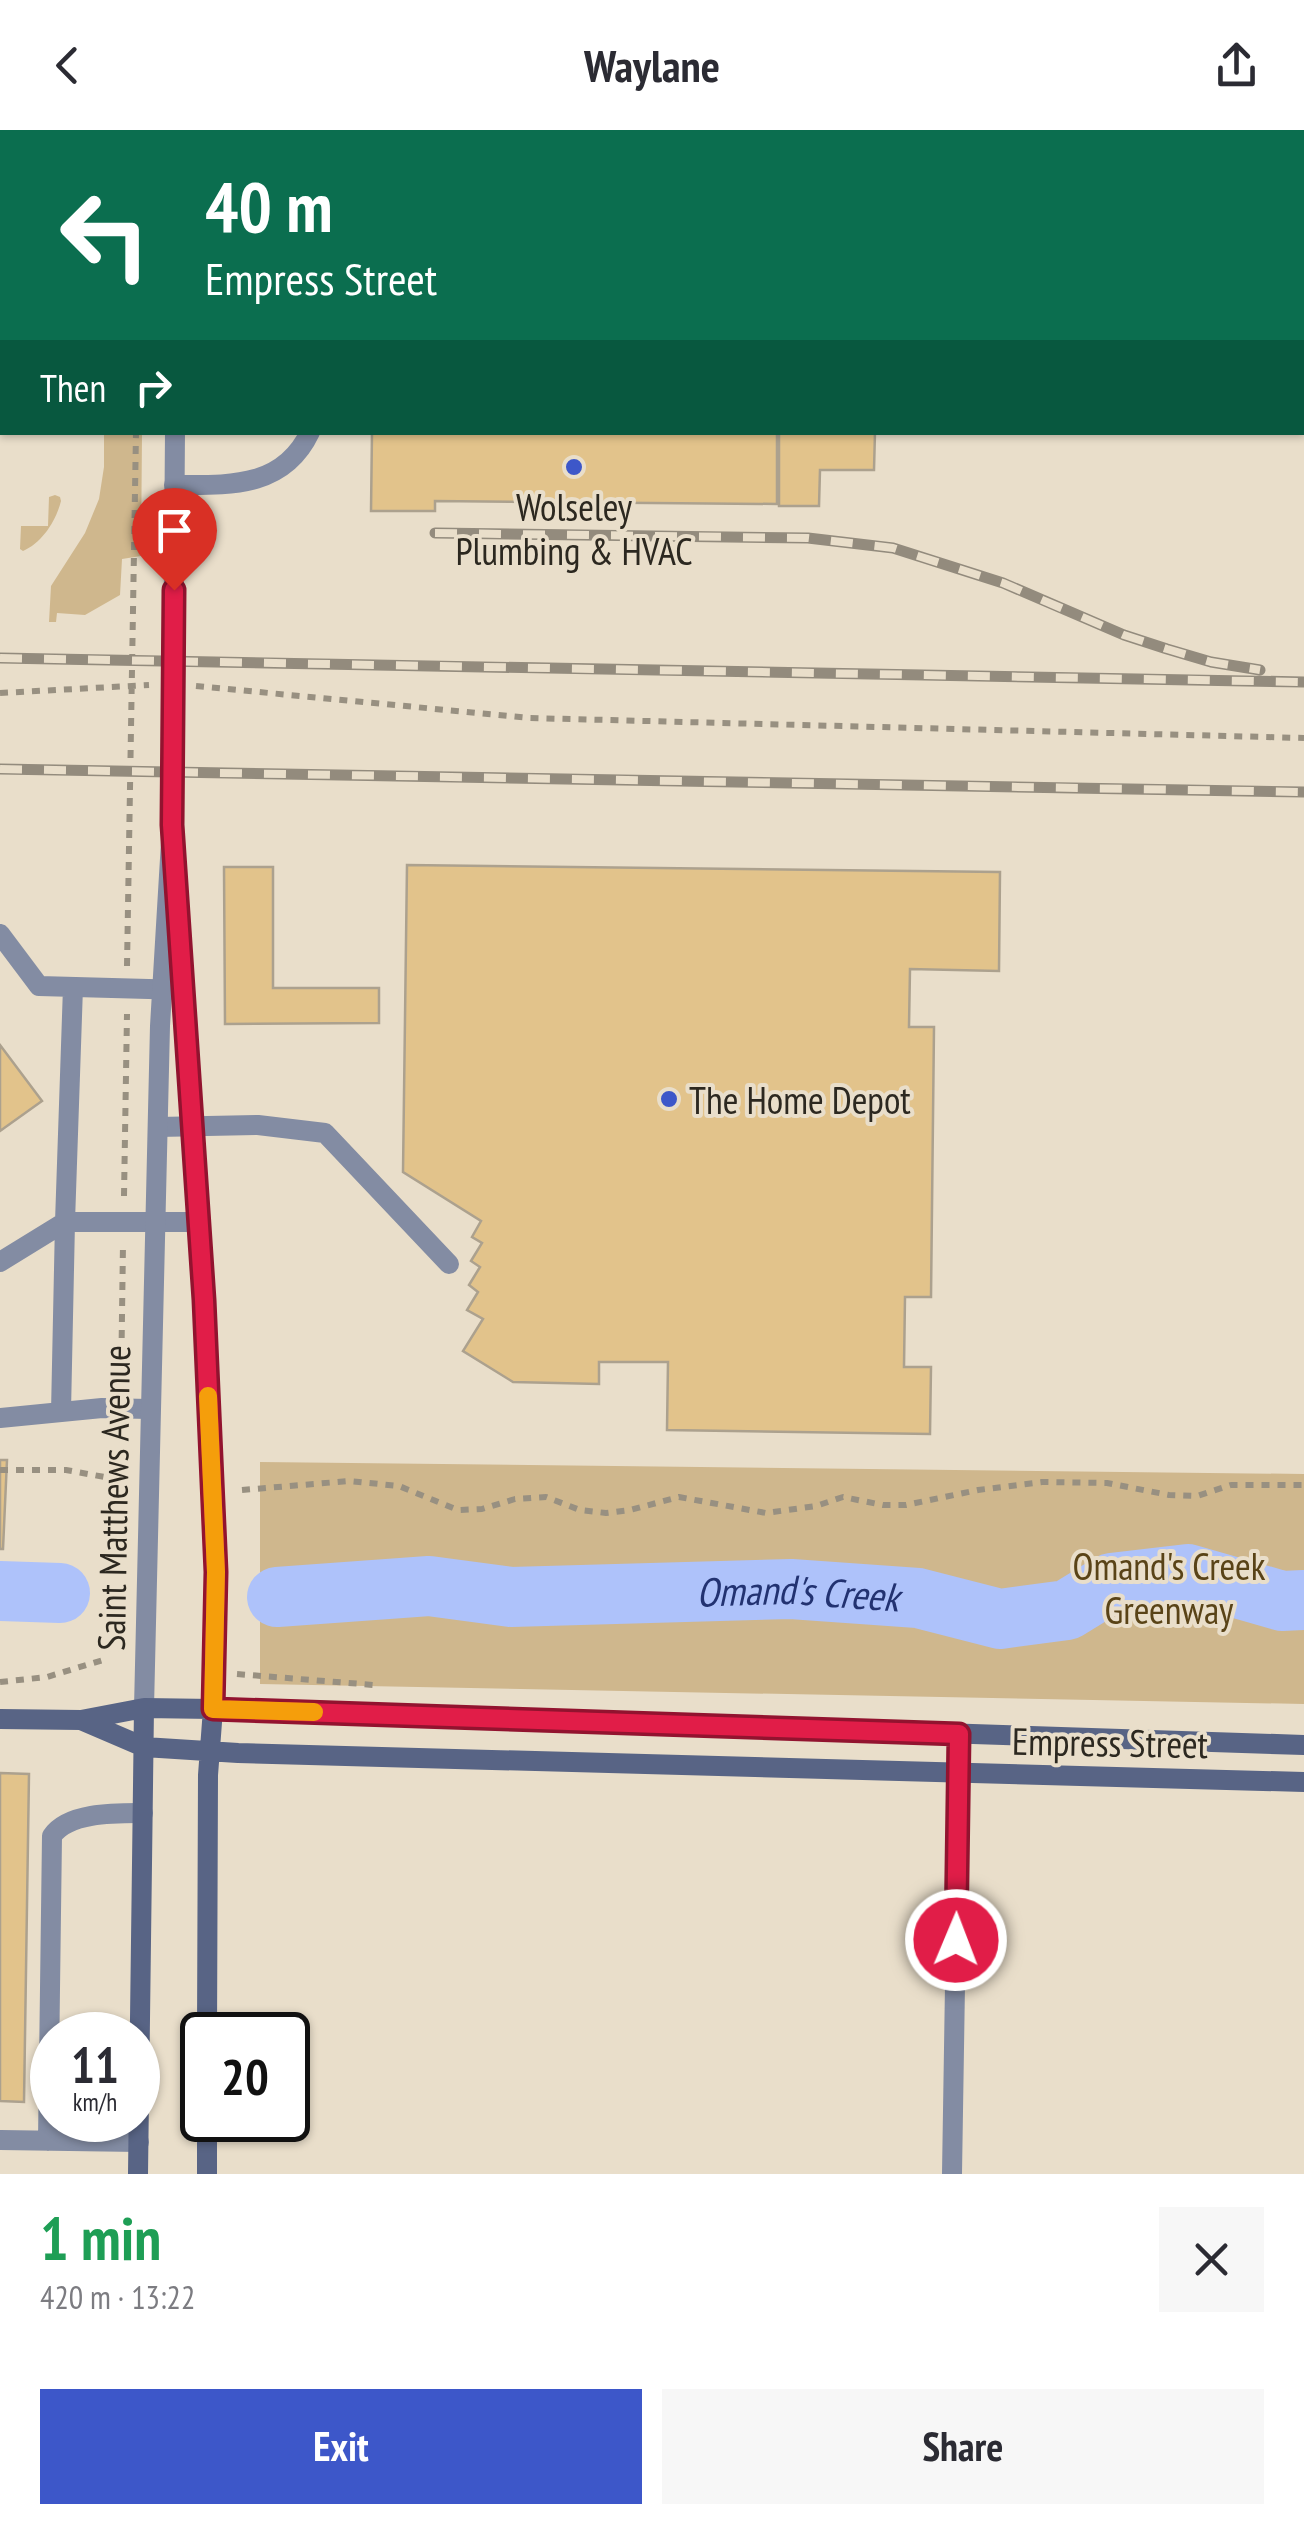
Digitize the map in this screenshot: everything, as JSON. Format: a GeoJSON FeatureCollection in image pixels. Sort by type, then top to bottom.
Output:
{"type":"FeatureCollection","features":[{"type":"Feature","properties":{"kind":"main road","name":"Empress Street"},"geometry":{"type":"LineString","coordinates":[[0,1718],[81,1720],[144,1708],[213,1709],[1304,1745]]}},
{"type":"Feature","properties":{"kind":"main road","name":"Saint Matthews Avenue"},"geometry":{"type":"LineString","coordinates":[[140,2012],[144,1708]]}},
{"type":"Feature","properties":{"kind":"main road","name":"Saint Matthews Avenue"},"geometry":{"type":"LineString","coordinates":[[207,2012],[213,1709]]}},
{"type":"Feature","properties":{"kind":"main road","name":"Empress Street"},"geometry":{"type":"LineString","coordinates":[[81,1720],[144,1747],[210,1751],[1304,1782]]}},
{"type":"Feature","properties":{"kind":"main road","name":"Saint Matthews Avenue"},"geometry":{"type":"LineString","coordinates":[[138,2142],[138,2174]]}},
{"type":"Feature","properties":{"kind":"main road"},"geometry":{"type":"LineString","coordinates":[[207,2142],[207,2174]]}},
{"type":"Feature","properties":{"kind":"street","name":"Saint Matthews Avenue"},"geometry":{"type":"LineString","coordinates":[[144,1708],[154,1222],[172,825],[175,435]]}},
{"type":"Feature","properties":{"kind":"street"},"geometry":{"type":"LineString","coordinates":[[174,485],[218,485],[266,478],[302,448],[308,435]]}},
{"type":"Feature","properties":{"kind":"street","name":"Saint Matthews Avenue"},"geometry":{"type":"LineString","coordinates":[[172,825],[200,1222],[216,1572],[213,1709]]}},
{"type":"Feature","properties":{"kind":"street"},"geometry":{"type":"LineString","coordinates":[[0,934],[39,986],[185,990]]}},
{"type":"Feature","properties":{"kind":"street"},"geometry":{"type":"LineString","coordinates":[[61,1412],[74,987]]}},
{"type":"Feature","properties":{"kind":"street"},"geometry":{"type":"LineString","coordinates":[[158,1127],[258,1125],[325,1133],[449,1264]]}},
{"type":"Feature","properties":{"kind":"street"},"geometry":{"type":"LineString","coordinates":[[0,1262],[64,1222],[200,1222]]}},
{"type":"Feature","properties":{"kind":"street"},"geometry":{"type":"LineString","coordinates":[[0,1418],[149,1409]]}},
{"type":"Feature","properties":{"kind":"street"},"geometry":{"type":"LineString","coordinates":[[952,2174],[959,1734]]}},
{"type":"Feature","properties":{"kind":"street"},"geometry":{"type":"LineString","coordinates":[[50,2012],[52,1836],[58,1827],[70,1822],[142,1813]]}},
{"type":"Feature","properties":{"kind":"street"},"geometry":{"type":"LineString","coordinates":[[0,2140],[30,2141]]}},
{"type":"Feature","properties":{"kind":"path"},"geometry":{"type":"LineString","coordinates":[[121,1408],[136,435]]}},
{"type":"Feature","properties":{"kind":"path"},"geometry":{"type":"LineString","coordinates":[[0,693],[173,684],[530,718],[1304,738]]}},
{"type":"Feature","properties":{"kind":"path"},"geometry":{"type":"LineString","coordinates":[[0,1470],[66,1470],[121,1480]]}},
{"type":"Feature","properties":{"kind":"path"},"geometry":{"type":"LineString","coordinates":[[242,1490],[349,1481],[399,1486],[458,1510],[546,1496],[580,1510],[606,1513],[680,1497],[766,1513],[816,1506],[843,1497],[906,1505],[1042,1482],[1107,1482],[1170,1496],[1197,1496],[1231,1485],[1304,1486]]}},
{"type":"Feature","properties":{"kind":"path"},"geometry":{"type":"LineString","coordinates":[[0,1682],[48,1677],[103,1660]]}},
{"type":"Feature","properties":{"kind":"green space"},"geometry":{"type":"Polygon","coordinates":[[[104,435],[142,435],[141,556],[122,559],[120,595],[85,615],[57,613],[56,622],[49,622],[51,586],[85,533],[99,499],[104,435]]]}},
{"type":"Feature","properties":{"kind":"green space"},"geometry":{"type":"Polygon","coordinates":[[[55,495],[61,501],[52,524],[36,543],[23,551],[21,526],[48,526],[49,497],[55,495]]]}},
{"type":"Feature","properties":{"kind":"green space","name":"Omand's Creek Greenway"},"geometry":{"type":"Polygon","coordinates":[[[260,1462],[1304,1474],[1304,1704],[260,1684],[260,1462]]]}},
{"type":"Feature","properties":{"kind":"building","name":"Wolseley Plumbing & HVAC"},"geometry":{"type":"Polygon","coordinates":[[[372,435],[777,435],[777,504],[435,501],[435,511],[371,511],[372,435]]]}},
{"type":"Feature","properties":{"kind":"building"},"geometry":{"type":"Polygon","coordinates":[[[779,435],[875,435],[874,470],[820,470],[819,506],[779,506],[779,435]]]}},
{"type":"Feature","properties":{"kind":"building","name":"The Home Depot"},"geometry":{"type":"Polygon","coordinates":[[[407,865],[1000,872],[999,971],[910,969],[909,1027],[934,1027],[931,1297],[905,1297],[904,1367],[931,1367],[930,1434],[667,1430],[668,1362],[599,1362],[599,1384],[513,1382],[463,1351],[483,1319],[467,1310],[478,1292],[469,1285],[480,1267],[471,1261],[482,1243],[472,1237],[481,1221],[403,1172],[407,865]]]}},
{"type":"Feature","properties":{"kind":"building"},"geometry":{"type":"Polygon","coordinates":[[[224,867],[273,867],[273,988],[379,988],[379,1023],[225,1024],[224,867]]]}},
{"type":"Feature","properties":{"kind":"building"},"geometry":{"type":"Polygon","coordinates":[[[0,1045],[42,1101],[0,1131],[0,1045]]]}},
{"type":"Feature","properties":{"kind":"building"},"geometry":{"type":"Polygon","coordinates":[[[0,1460],[7,1460],[3,1549],[0,1549],[0,1460]]]}},
{"type":"Feature","properties":{"kind":"building"},"geometry":{"type":"Polygon","coordinates":[[[0,1773],[29,1774],[24,2102],[0,2101],[0,1773]]]}},
{"type":"Feature","properties":{"kind":"waterway","name":"Omand's Creek"},"geometry":{"type":"LineString","coordinates":[[277,1597],[429,1586],[511,1597],[791,1589],[918,1598],[1000,1619],[1067,1610],[1111,1583],[1188,1574],[1282,1601],[1304,1600]]}},
{"type":"Feature","properties":{"kind":"waterway","name":"Omand's Creek"},"geometry":{"type":"LineString","coordinates":[[0,1591],[60,1593]]}},
{"type":"Feature","properties":{"kind":"railway"},"geometry":{"type":"LineString","coordinates":[[435,533],[808,538],[893,548],[1003,583],[1124,635],[1211,662],[1260,670]]}},
{"type":"Feature","properties":{"kind":"railway"},"geometry":{"type":"LineString","coordinates":[[0,658],[1304,682]]}},
{"type":"Feature","properties":{"kind":"railway"},"geometry":{"type":"LineString","coordinates":[[0,769],[1304,792]]}},
{"type":"Feature","properties":{"kind":"slow traffic"},"geometry":{"type":"LineString","coordinates":[[208,1396],[216,1572],[213,1709],[314,1712]]}},
{"type":"Feature","properties":{"kind":"place","name":"Wolseley Plumbing & HVAC"},"geometry":{"type":"Point","coordinates":[574,467]}},
{"type":"Feature","properties":{"kind":"place","name":"The Home Depot"},"geometry":{"type":"Point","coordinates":[669,1099]}},
{"type":"Feature","properties":{"kind":"route"},"geometry":{"type":"LineString","coordinates":[[174,590],[172,825],[204,1300],[216,1572],[213,1709],[959,1734],[956,1940]]}}]}
